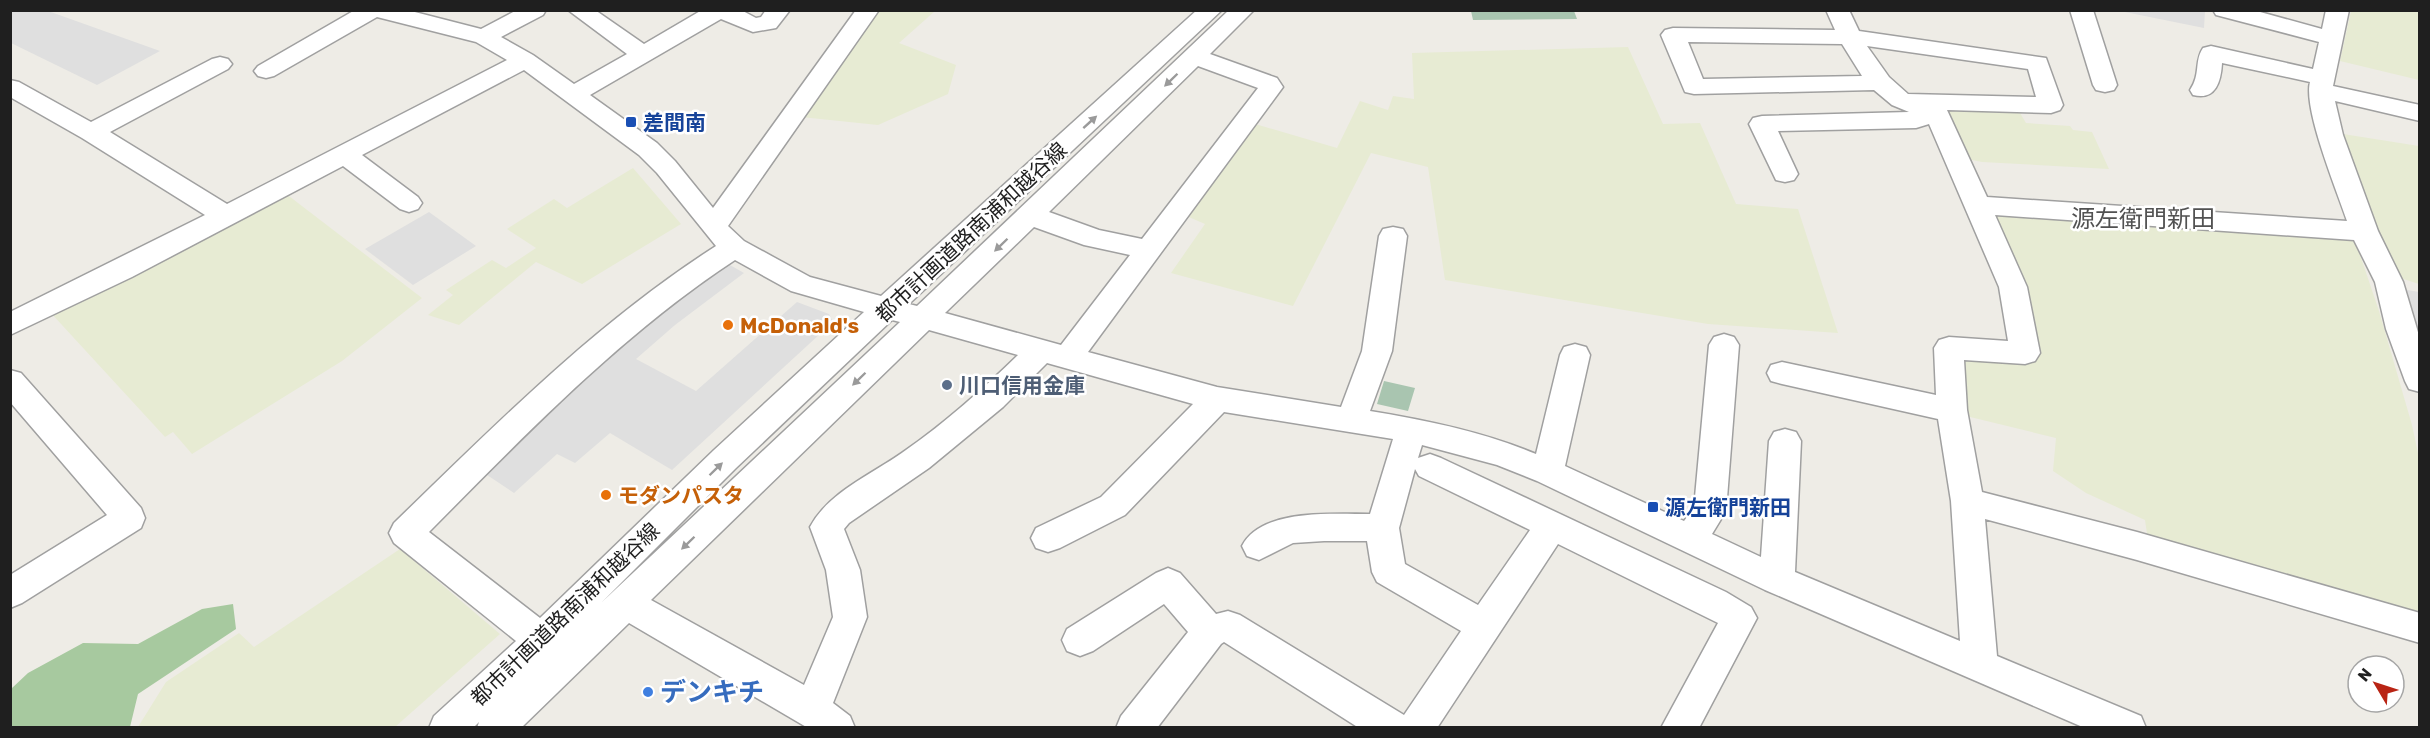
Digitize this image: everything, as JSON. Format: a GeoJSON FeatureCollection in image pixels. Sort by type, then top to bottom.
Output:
{"type":"FeatureCollection","features":[{"type":"Feature","properties":{"kind":"street"},"geometry":{"type":"LineString","coordinates":[[266,71],[372,10]]}},
{"type":"Feature","properties":{"kind":"street"},"geometry":{"type":"LineString","coordinates":[[484,36],[535,10]]}},
{"type":"Feature","properties":{"kind":"street"},"geometry":{"type":"LineString","coordinates":[[579,10],[643,54]]}},
{"type":"Feature","properties":{"kind":"street"},"geometry":{"type":"LineString","coordinates":[[574,94],[720,10],[753,25],[768,23],[780,10]]}},
{"type":"Feature","properties":{"kind":"street"},"geometry":{"type":"LineString","coordinates":[[542,640],[406,533],[493,447],[611,340],[669,292],[724,237],[868,10]]}},
{"type":"Feature","properties":{"kind":"street","name":"都市計画道路南浦和越谷線"},"geometry":{"type":"LineString","coordinates":[[447,728],[542,640],[725,459],[1000,202],[1211,10]]}},
{"type":"Feature","properties":{"kind":"street","name":"都市計画道路南浦和越谷線"},"geometry":{"type":"LineString","coordinates":[[495,728],[1244,10]]}},
{"type":"Feature","properties":{"kind":"street"},"geometry":{"type":"LineString","coordinates":[[1837,10],[1850,37],[1879,83],[1903,101],[1937,113],[2013,287],[2025,353],[1949,348],[1952,410],[1967,501],[1980,667]]}},
{"type":"Feature","properties":{"kind":"street"},"geometry":{"type":"LineString","coordinates":[[2082,10],[2105,86]]}},
{"type":"Feature","properties":{"kind":"street"},"geometry":{"type":"LineString","coordinates":[[2224,10],[2331,38]]}},
{"type":"Feature","properties":{"kind":"street"},"geometry":{"type":"LineString","coordinates":[[2338,10],[2321,84],[2330,135],[2364,231],[2389,282],[2401,329],[2420,381]]}},
{"type":"Feature","properties":{"kind":"street"},"geometry":{"type":"LineString","coordinates":[[398,12],[484,36],[525,60],[648,149],[666,167],[724,237],[801,284],[1217,399],[1411,430],[1476,445],[1548,472],[1777,580],[2128,728]]}},
{"type":"Feature","properties":{"kind":"street"},"geometry":{"type":"LineString","coordinates":[[1879,83],[1694,87],[1673,35],[1850,37],[2038,63],[2051,105],[1903,101]]}},
{"type":"Feature","properties":{"kind":"street"},"geometry":{"type":"LineString","coordinates":[[2202,90],[2209,81],[2211,53],[2420,112]]}},
{"type":"Feature","properties":{"kind":"street"},"geometry":{"type":"LineString","coordinates":[[626,603],[824,718],[850,617],[843,570],[827,527],[837,514],[918,459],[992,399],[1054,354],[1150,250],[1271,87],[1268,83],[1195,57]]}},
{"type":"Feature","properties":{"kind":"street"},"geometry":{"type":"LineString","coordinates":[[17,312],[122,270],[525,60]]}},
{"type":"Feature","properties":{"kind":"street"},"geometry":{"type":"LineString","coordinates":[[91,132],[220,64]]}},
{"type":"Feature","properties":{"kind":"street"},"geometry":{"type":"LineString","coordinates":[[10,87],[91,132],[225,215]]}},
{"type":"Feature","properties":{"kind":"street"},"geometry":{"type":"LineString","coordinates":[[1785,174],[1762,124],[1916,120],[1937,113]]}},
{"type":"Feature","properties":{"kind":"street"},"geometry":{"type":"LineString","coordinates":[[344,154],[409,203]]}},
{"type":"Feature","properties":{"kind":"street"},"geometry":{"type":"LineString","coordinates":[[1977,205],[2364,231]]}},
{"type":"Feature","properties":{"kind":"street"},"geometry":{"type":"LineString","coordinates":[[1031,216],[1094,238],[1150,250]]}},
{"type":"Feature","properties":{"kind":"street"},"geometry":{"type":"LineString","coordinates":[[1351,420],[1377,351],[1393,236]]}},
{"type":"Feature","properties":{"kind":"street"},"geometry":{"type":"LineString","coordinates":[[1690,539],[1710,511],[1724,345]]}},
{"type":"Feature","properties":{"kind":"street"},"geometry":{"type":"LineString","coordinates":[[1548,472],[1575,355]]}},
{"type":"Feature","properties":{"kind":"street"},"geometry":{"type":"LineString","coordinates":[[1782,373],[1952,410]]}},
{"type":"Feature","properties":{"kind":"street"},"geometry":{"type":"LineString","coordinates":[[10,381],[129,518],[10,593]]}},
{"type":"Feature","properties":{"kind":"street"},"geometry":{"type":"LineString","coordinates":[[1048,538],[1113,506],[1217,399]]}},
{"type":"Feature","properties":{"kind":"street"},"geometry":{"type":"LineString","coordinates":[[1411,430],[1382,528],[1389,572],[1484,626]]}},
{"type":"Feature","properties":{"kind":"street"},"geometry":{"type":"LineString","coordinates":[[1777,580],[1785,441]]}},
{"type":"Feature","properties":{"kind":"street"},"geometry":{"type":"LineString","coordinates":[[1430,467],[1713,603],[1739,618],[1679,728]]}},
{"type":"Feature","properties":{"kind":"street"},"geometry":{"type":"LineString","coordinates":[[1967,501],[2137,546],[2420,628]]}},
{"type":"Feature","properties":{"kind":"street"},"geometry":{"type":"LineString","coordinates":[[1416,728],[1552,525]]}},
{"type":"Feature","properties":{"kind":"street"},"geometry":{"type":"LineString","coordinates":[[1259,546],[1288,530],[1324,527],[1382,528]]}},
{"type":"Feature","properties":{"kind":"street"},"geometry":{"type":"LineString","coordinates":[[1080,640],[1168,583],[1209,632]]}},
{"type":"Feature","properties":{"kind":"street"},"geometry":{"type":"LineString","coordinates":[[1134,728],[1209,632],[1228,626],[1392,728]]}},
{"type":"Feature","properties":{"kind":"green space"},"geometry":{"type":"Polygon","coordinates":[[[876,11],[935,11],[899,43],[956,65],[948,94],[878,125],[801,117],[876,11]]]}},
{"type":"Feature","properties":{"kind":"green space"},"geometry":{"type":"Polygon","coordinates":[[[1471,11],[1574,11],[1577,19],[1473,20],[1471,11]]]}},
{"type":"Feature","properties":{"kind":"green space"},"geometry":{"type":"Polygon","coordinates":[[[2351,11],[2419,11],[2419,80],[2340,61],[2351,11]]]}},
{"type":"Feature","properties":{"kind":"green space"},"geometry":{"type":"Polygon","coordinates":[[[1628,47],[1663,124],[1700,123],[1736,204],[1798,209],[1838,333],[1708,324],[1445,280],[1428,167],[1371,153],[1293,306],[1171,273],[1205,224],[1184,215],[1252,123],[1337,148],[1360,101],[1388,110],[1393,96],[1414,99],[1412,53],[1628,47]]]}},
{"type":"Feature","properties":{"kind":"green space"},"geometry":{"type":"Polygon","coordinates":[[[1949,111],[2020,113],[2026,123],[2070,126],[2073,130],[2092,132],[2109,169],[1982,162],[1967,159],[1945,114],[1949,111]]]}},
{"type":"Feature","properties":{"kind":"green space"},"geometry":{"type":"Polygon","coordinates":[[[2343,134],[2419,146],[2419,284],[2394,276],[2343,134]]]}},
{"type":"Feature","properties":{"kind":"green space"},"geometry":{"type":"Polygon","coordinates":[[[633,168],[681,224],[582,284],[536,262],[459,325],[428,315],[453,295],[446,290],[492,260],[506,268],[536,248],[507,229],[554,199],[567,208],[633,168]]]}},
{"type":"Feature","properties":{"kind":"green space"},"geometry":{"type":"Polygon","coordinates":[[[285,193],[422,298],[342,361],[192,454],[173,432],[165,437],[50,312],[285,193]]]}},
{"type":"Feature","properties":{"kind":"green space"},"geometry":{"type":"Polygon","coordinates":[[[1986,212],[2355,240],[2379,311],[2412,425],[2419,458],[2419,616],[2149,547],[2145,520],[2086,493],[2053,471],[2056,438],[1966,416],[1953,354],[2025,360],[1986,212]]]}},
{"type":"Feature","properties":{"kind":"green space"},"geometry":{"type":"Polygon","coordinates":[[[1384,381],[1415,388],[1408,411],[1377,404],[1384,381]]]}},
{"type":"Feature","properties":{"kind":"green space"},"geometry":{"type":"Polygon","coordinates":[[[400,549],[500,634],[395,727],[138,727],[166,682],[239,633],[254,647],[400,549]]]}},
{"type":"Feature","properties":{"kind":"green space"},"geometry":{"type":"Polygon","coordinates":[[[233,604],[236,629],[138,694],[130,727],[11,727],[11,689],[28,673],[83,643],[138,644],[202,609],[233,604]]]}},
{"type":"Feature","properties":{"kind":"shaded area"},"geometry":{"type":"Polygon","coordinates":[[[11,11],[48,11],[160,51],[97,85],[11,43],[11,11]]]}},
{"type":"Feature","properties":{"kind":"shaded area"},"geometry":{"type":"Polygon","coordinates":[[[2120,11],[2205,11],[2204,28],[2120,11]]]}},
{"type":"Feature","properties":{"kind":"shaded area"},"geometry":{"type":"Polygon","coordinates":[[[429,212],[476,246],[413,285],[365,249],[429,212]]]}},
{"type":"Feature","properties":{"kind":"shaded area"},"geometry":{"type":"Polygon","coordinates":[[[723,261],[744,273],[675,325],[636,359],[696,391],[797,302],[829,314],[833,322],[672,470],[610,433],[575,463],[557,454],[514,493],[478,469],[618,342],[723,261]]]}},
{"type":"Feature","properties":{"kind":"shaded area"},"geometry":{"type":"Polygon","coordinates":[[[2402,289],[2419,292],[2419,344],[2402,289]]]}},
{"type":"Feature","properties":{"kind":"place","name":"差間南"},"geometry":{"type":"Point","coordinates":[631,122]}},
{"type":"Feature","properties":{"kind":"place","name":"McDonald's"},"geometry":{"type":"Point","coordinates":[728,325]}},
{"type":"Feature","properties":{"kind":"place","name":"川口信用金庫"},"geometry":{"type":"Point","coordinates":[947,385]}},
{"type":"Feature","properties":{"kind":"place","name":"モダンパスタ"},"geometry":{"type":"Point","coordinates":[606,495]}},
{"type":"Feature","properties":{"kind":"place","name":"源左衛門新田"},"geometry":{"type":"Point","coordinates":[1653,507]}},
{"type":"Feature","properties":{"kind":"place","name":"デンキチ"},"geometry":{"type":"Point","coordinates":[648,692]}},
{"type":"Feature","properties":{"kind":"district","name":"源左衛門新田"},"geometry":{"type":"Point","coordinates":[2143,219]}}]}
